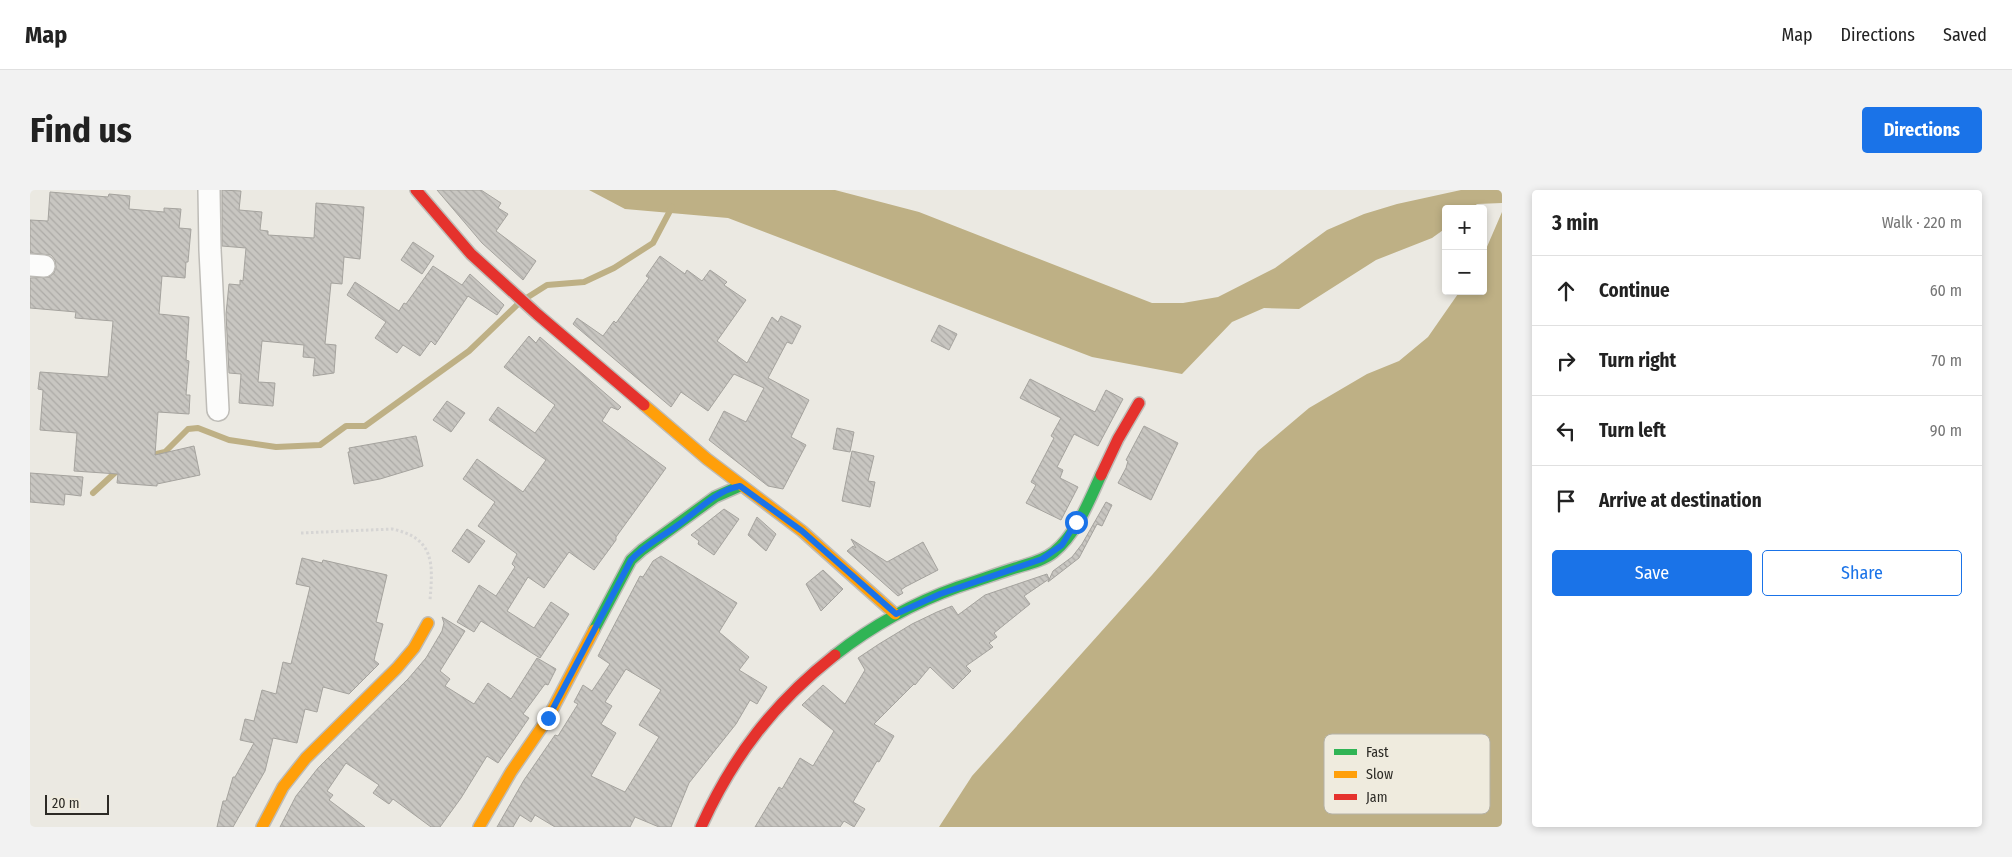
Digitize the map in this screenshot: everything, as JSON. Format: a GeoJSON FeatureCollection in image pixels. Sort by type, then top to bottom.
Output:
{"type":"FeatureCollection","features":[{"type":"Feature","properties":{"kind":"street"},"geometry":{"type":"LineString","coordinates":[[209,190],[218,410]]}},
{"type":"Feature","properties":{"kind":"street"},"geometry":{"type":"LineString","coordinates":[[416,190],[471,254],[545,320],[707,459],[740,486],[802,531],[896,614]]}},
{"type":"Feature","properties":{"kind":"street"},"geometry":{"type":"LineString","coordinates":[[700,827],[710,803],[738,754],[773,712],[800,684],[842,648],[896,614],[940,594],[1042,559],[1054,553],[1062,545],[1076,522],[1117,441],[1139,403]]}},
{"type":"Feature","properties":{"kind":"street"},"geometry":{"type":"LineString","coordinates":[[479,827],[510,772],[548,718],[631,560],[643,548],[676,527],[717,494],[728,488],[740,486]]}},
{"type":"Feature","properties":{"kind":"street"},"geometry":{"type":"LineString","coordinates":[[262,827],[283,787],[306,758],[397,668],[414,648],[428,623]]}},
{"type":"Feature","properties":{"kind":"path"},"geometry":{"type":"LineString","coordinates":[[301,533],[392,529],[406,532],[419,540],[430,557],[432,568],[428,623]]}},
{"type":"Feature","properties":{"kind":"shaded area"},"geometry":{"type":"Polygon","coordinates":[[[589,190],[835,190],[919,212],[1152,303],[1183,303],[1218,297],[1275,268],[1327,230],[1364,214],[1397,204],[1461,190],[1502,190],[1502,203],[1442,205],[1442,231],[1432,238],[1376,260],[1299,309],[1264,308],[1232,322],[1182,374],[1092,357],[728,218],[625,209],[589,190]]]}},
{"type":"Feature","properties":{"kind":"shaded area"},"geometry":{"type":"Polygon","coordinates":[[[1502,212],[1502,827],[939,827],[972,776],[1152,575],[1258,451],[1309,408],[1367,374],[1399,361],[1428,337],[1457,295],[1487,295],[1487,247],[1502,212]]]}},
{"type":"Feature","properties":{"kind":"building"},"geometry":{"type":"Polygon","coordinates":[[[222,190],[241,191],[239,210],[262,212],[260,230],[268,231],[268,235],[314,238],[316,203],[364,207],[360,259],[344,257],[342,284],[331,283],[325,344],[336,345],[334,373],[313,376],[315,358],[303,357],[304,345],[262,341],[258,382],[275,383],[273,406],[239,403],[241,374],[229,373],[226,314],[229,284],[240,285],[240,280],[243,281],[246,248],[222,246],[222,190]]]}},
{"type":"Feature","properties":{"kind":"building"},"geometry":{"type":"Polygon","coordinates":[[[437,190],[481,190],[501,203],[498,208],[508,214],[496,231],[536,261],[523,280],[482,243],[437,190]]]}},
{"type":"Feature","properties":{"kind":"building"},"geometry":{"type":"Polygon","coordinates":[[[50,192],[108,197],[109,194],[130,196],[129,209],[164,212],[164,208],[181,209],[179,228],[191,229],[185,278],[162,276],[159,314],[189,317],[186,360],[189,361],[186,395],[190,395],[189,414],[158,412],[155,455],[194,446],[200,475],[157,484],[157,486],[117,483],[118,474],[74,471],[77,433],[40,430],[43,390],[38,389],[40,372],[108,377],[113,321],[75,318],[76,312],[30,308],[30,278],[49,277],[54,273],[56,267],[55,260],[51,255],[30,253],[30,220],[48,221],[50,192]]]}},
{"type":"Feature","properties":{"kind":"building"},"geometry":{"type":"Polygon","coordinates":[[[413,242],[434,256],[422,274],[401,260],[413,242]]]}},
{"type":"Feature","properties":{"kind":"building"},"geometry":{"type":"Polygon","coordinates":[[[660,256],[685,274],[687,270],[702,281],[710,270],[727,282],[724,285],[746,300],[717,341],[747,363],[772,317],[778,322],[781,316],[801,326],[792,344],[787,342],[768,378],[809,400],[791,437],[806,445],[783,489],[768,486],[709,440],[724,411],[746,422],[764,388],[734,374],[708,411],[681,392],[671,407],[573,324],[577,318],[603,336],[614,321],[616,323],[649,278],[646,276],[660,256]]]}},
{"type":"Feature","properties":{"kind":"building"},"geometry":{"type":"Polygon","coordinates":[[[433,266],[462,285],[470,274],[504,305],[497,315],[468,296],[435,345],[431,341],[420,356],[403,345],[397,353],[375,338],[386,322],[347,295],[355,282],[399,311],[433,266]]]}},
{"type":"Feature","properties":{"kind":"building"},"geometry":{"type":"Polygon","coordinates":[[[939,325],[957,334],[949,350],[931,341],[939,325]]]}},
{"type":"Feature","properties":{"kind":"building"},"geometry":{"type":"Polygon","coordinates":[[[529,336],[536,343],[540,337],[621,407],[618,410],[611,407],[602,421],[666,468],[594,570],[569,552],[544,588],[528,577],[507,611],[534,628],[551,602],[569,614],[540,658],[481,621],[474,632],[457,622],[479,585],[496,596],[515,567],[512,564],[517,554],[478,526],[495,502],[463,479],[477,459],[523,492],[546,460],[489,420],[498,407],[535,433],[555,405],[504,367],[529,336]]]}},
{"type":"Feature","properties":{"kind":"building"},"geometry":{"type":"Polygon","coordinates":[[[1030,379],[1095,412],[1106,390],[1123,399],[1098,446],[1074,434],[1057,467],[1063,470],[1060,478],[1078,487],[1061,520],[1026,503],[1036,485],[1031,482],[1054,438],[1051,436],[1061,418],[1020,398],[1030,379]]]}},
{"type":"Feature","properties":{"kind":"building"},"geometry":{"type":"Polygon","coordinates":[[[447,401],[465,413],[451,432],[433,420],[447,401]]]}},
{"type":"Feature","properties":{"kind":"building"},"geometry":{"type":"Polygon","coordinates":[[[1144,426],[1178,443],[1151,500],[1118,483],[1126,468],[1128,461],[1126,460],[1144,426]]]}},
{"type":"Feature","properties":{"kind":"building"},"geometry":{"type":"Polygon","coordinates":[[[837,428],[854,432],[850,452],[833,449],[837,428]]]}},
{"type":"Feature","properties":{"kind":"building"},"geometry":{"type":"Polygon","coordinates":[[[416,436],[423,466],[380,479],[354,484],[348,452],[350,452],[349,448],[416,436]]]}},
{"type":"Feature","properties":{"kind":"building"},"geometry":{"type":"Polygon","coordinates":[[[852,451],[874,456],[868,481],[875,482],[870,507],[842,501],[852,451]]]}},
{"type":"Feature","properties":{"kind":"building"},"geometry":{"type":"Polygon","coordinates":[[[30,473],[83,477],[81,496],[65,494],[64,505],[30,502],[30,473]]]}},
{"type":"Feature","properties":{"kind":"building"},"geometry":{"type":"Polygon","coordinates":[[[1106,502],[1112,505],[1102,526],[1097,524],[1079,558],[1048,582],[1053,571],[1072,557],[1082,544],[1106,502]]]}},
{"type":"Feature","properties":{"kind":"building"},"geometry":{"type":"Polygon","coordinates":[[[724,509],[739,519],[714,555],[698,544],[699,541],[691,535],[724,509]]]}},
{"type":"Feature","properties":{"kind":"building"},"geometry":{"type":"Polygon","coordinates":[[[757,517],[776,534],[766,551],[748,535],[757,517]]]}},
{"type":"Feature","properties":{"kind":"building"},"geometry":{"type":"Polygon","coordinates":[[[467,529],[485,541],[469,563],[452,551],[467,529]]]}},
{"type":"Feature","properties":{"kind":"building"},"geometry":{"type":"Polygon","coordinates":[[[851,539],[887,562],[923,542],[938,570],[905,587],[901,590],[903,593],[898,596],[847,551],[853,546],[856,548],[851,539]]]}},
{"type":"Feature","properties":{"kind":"building"},"geometry":{"type":"Polygon","coordinates":[[[661,556],[737,603],[719,632],[749,657],[739,670],[767,687],[757,704],[750,700],[736,724],[689,783],[671,827],[659,827],[635,817],[630,827],[555,827],[535,815],[531,822],[520,815],[513,827],[497,827],[524,780],[555,735],[558,736],[578,704],[574,702],[583,685],[592,691],[610,664],[598,656],[640,576],[643,577],[653,561],[661,556]],[[626,669],[605,702],[612,706],[601,724],[616,733],[591,776],[625,792],[659,737],[639,725],[661,690],[626,669]]]}},
{"type":"Feature","properties":{"kind":"building"},"geometry":{"type":"Polygon","coordinates":[[[302,558],[322,563],[323,560],[387,575],[376,622],[383,624],[374,660],[379,664],[349,694],[323,687],[317,712],[305,709],[297,743],[273,738],[265,771],[233,827],[217,827],[223,801],[226,801],[233,777],[235,777],[254,743],[240,740],[245,719],[254,721],[262,690],[276,694],[283,662],[291,664],[310,587],[296,584],[302,558]]]}},
{"type":"Feature","properties":{"kind":"building"},"geometry":{"type":"Polygon","coordinates":[[[823,570],[843,589],[821,611],[806,584],[823,570]]]}},
{"type":"Feature","properties":{"kind":"building"},"geometry":{"type":"Polygon","coordinates":[[[1047,574],[1049,579],[1024,596],[1030,604],[994,633],[997,637],[989,643],[993,647],[966,666],[971,671],[953,689],[930,667],[915,685],[874,724],[894,736],[853,802],[865,809],[854,827],[844,821],[840,827],[755,827],[779,787],[782,789],[800,758],[813,766],[834,731],[802,705],[823,685],[845,704],[865,670],[858,658],[879,644],[912,624],[937,612],[952,606],[958,615],[985,595],[1047,574]]]}},
{"type":"Feature","properties":{"kind":"building"},"geometry":{"type":"Polygon","coordinates":[[[442,617],[465,631],[440,671],[450,679],[445,686],[474,704],[488,683],[511,699],[537,658],[556,669],[548,685],[545,684],[523,714],[529,718],[498,763],[487,756],[461,798],[440,827],[431,827],[393,799],[389,804],[373,793],[379,785],[346,763],[327,791],[333,795],[329,800],[365,827],[280,827],[296,796],[318,768],[408,679],[426,658],[442,631],[444,623],[442,617]]]}},
{"type":"Feature","properties":{"kind":"waterway"},"geometry":{"type":"LineString","coordinates":[[528,297],[547,285],[584,282],[614,268],[653,243],[672,207]]}},
{"type":"Feature","properties":{"kind":"waterway"},"geometry":{"type":"LineString","coordinates":[[148,456],[165,452],[188,429],[198,428],[229,440],[276,447],[320,445],[346,426],[365,426],[469,351],[518,304]]}},
{"type":"Feature","properties":{"kind":"waterway"},"geometry":{"type":"LineString","coordinates":[[93,493],[119,469]]}},
{"type":"Feature","properties":{"kind":"traffic: fast"},"geometry":{"type":"LineString","coordinates":[[835,655],[878,625],[925,600],[958,587],[1035,562],[1050,555],[1062,544],[1076,526],[1101,475]]}},
{"type":"Feature","properties":{"kind":"traffic: fast"},"geometry":{"type":"LineString","coordinates":[[594,630],[631,560],[715,497],[740,486]]}},
{"type":"Feature","properties":{"kind":"traffic: slow"},"geometry":{"type":"LineString","coordinates":[[644,405],[707,459],[802,531],[895,614]]}},
{"type":"Feature","properties":{"kind":"traffic: slow"},"geometry":{"type":"LineString","coordinates":[[262,827],[283,787],[306,758],[397,668],[414,648],[428,623]]}},
{"type":"Feature","properties":{"kind":"traffic: slow"},"geometry":{"type":"LineString","coordinates":[[479,827],[511,772],[548,718],[594,630]]}},
{"type":"Feature","properties":{"kind":"traffic: jam"},"geometry":{"type":"LineString","coordinates":[[416,190],[471,254],[537,314],[644,405]]}},
{"type":"Feature","properties":{"kind":"traffic: jam"},"geometry":{"type":"LineString","coordinates":[[1101,475],[1118,439],[1139,403]]}},
{"type":"Feature","properties":{"kind":"traffic: jam"},"geometry":{"type":"LineString","coordinates":[[701,827],[727,777],[757,732],[793,692],[835,655]]}},
{"type":"Feature","properties":{"kind":"route"},"geometry":{"type":"LineString","coordinates":[[548,718],[603,610],[631,560],[643,548],[676,527],[717,494],[728,488],[740,486],[785,518],[896,614],[940,594],[1042,559],[1054,553],[1062,545],[1076,522]]}}]}
